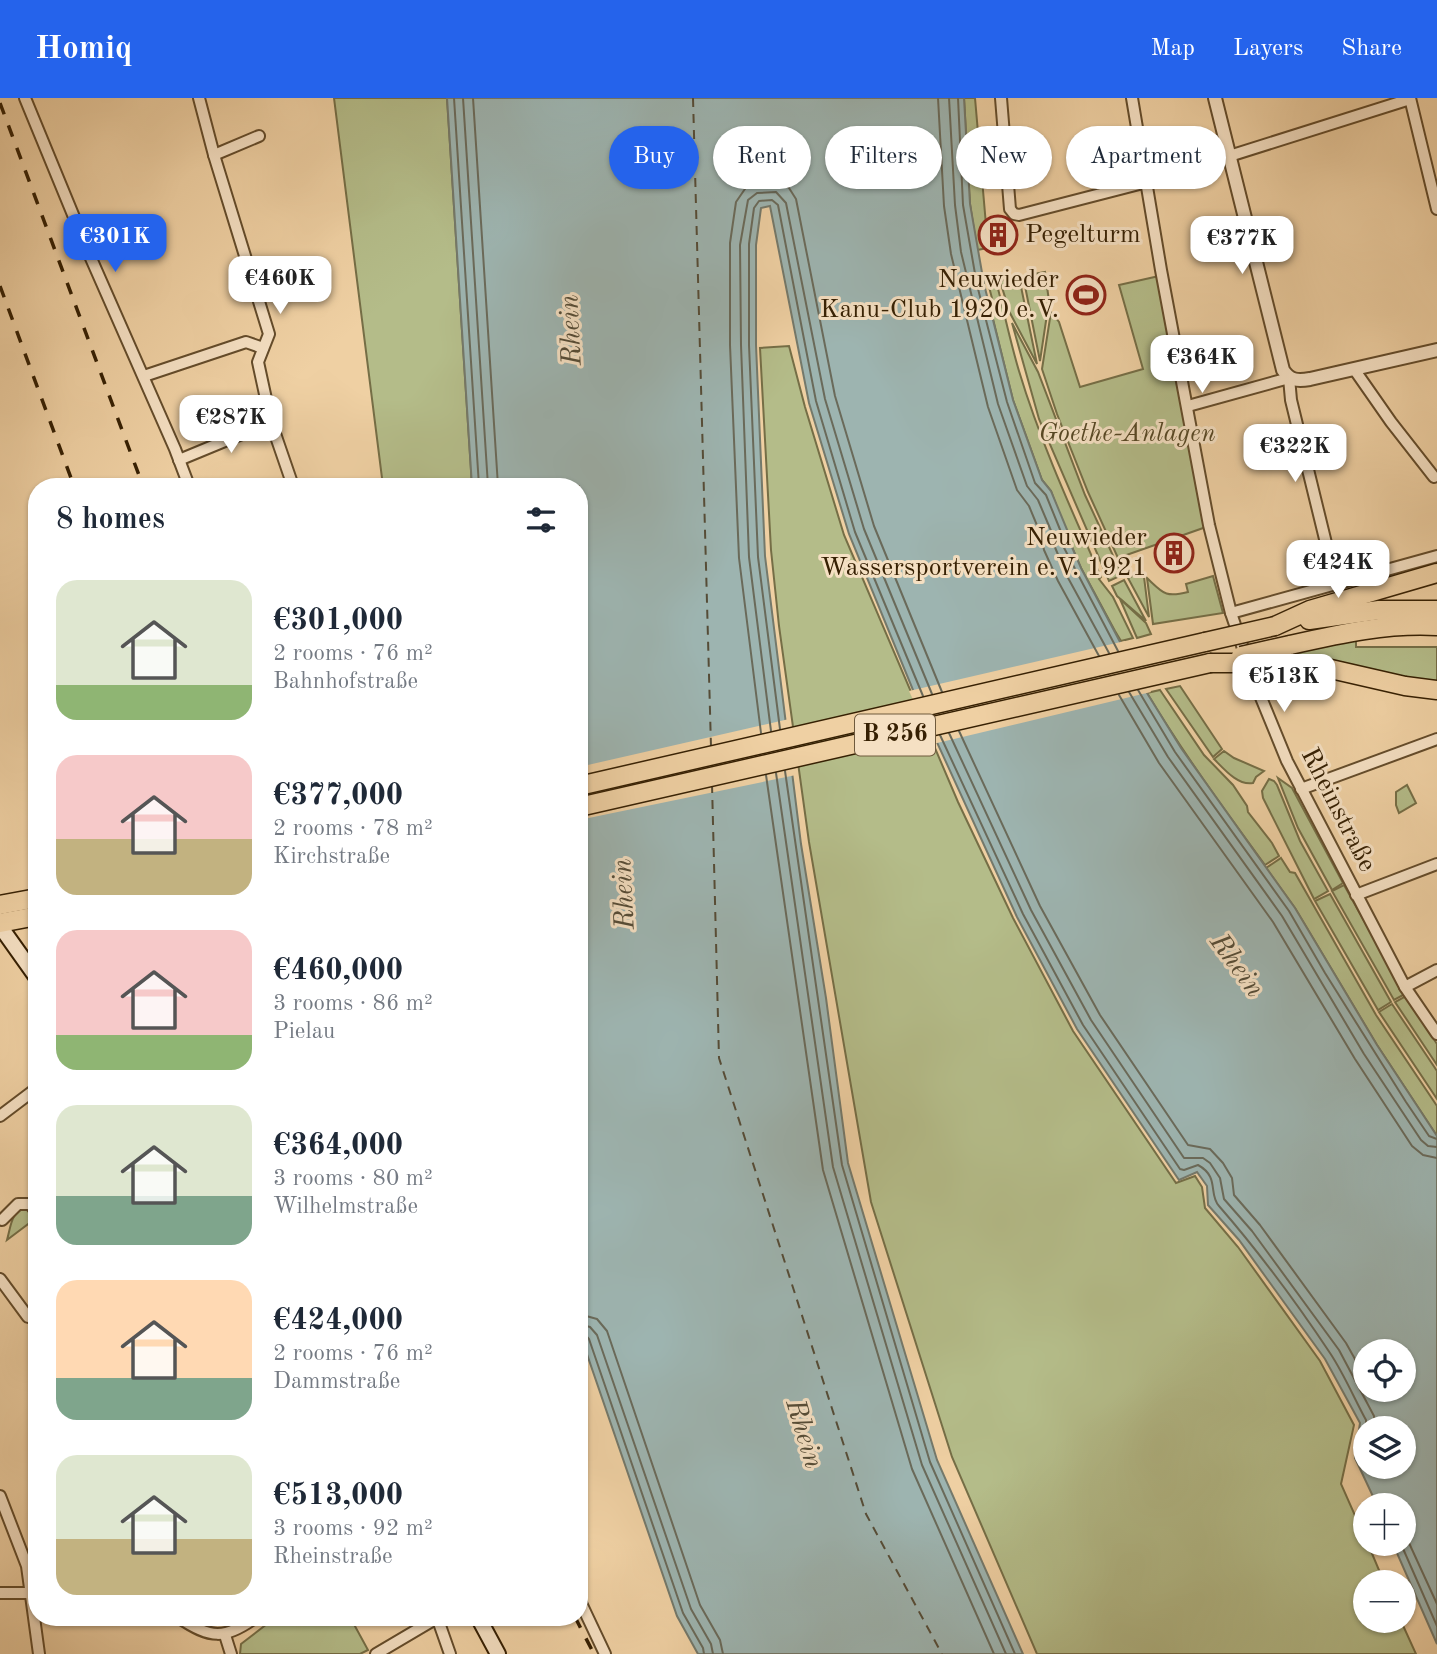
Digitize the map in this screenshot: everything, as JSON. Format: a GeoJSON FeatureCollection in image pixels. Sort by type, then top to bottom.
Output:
{"type":"FeatureCollection","features":[{"type":"Feature","properties":{"kind":"highway"},"geometry":{"type":"LineString","coordinates":[[1275,626],[1310,610],[1437,573]]}},
{"type":"Feature","properties":{"kind":"highway","name":"B 256"},"geometry":{"type":"LineString","coordinates":[[588,784],[1275,626],[1379,610],[1437,610]]}},
{"type":"Feature","properties":{"kind":"highway","name":"B 256"},"geometry":{"type":"LineString","coordinates":[[588,805],[1367,629],[1437,626]]}},
{"type":"Feature","properties":{"kind":"highway"},"geometry":{"type":"LineString","coordinates":[[1210,663],[1314,666],[1405,686],[1437,690]]}},
{"type":"Feature","properties":{"kind":"highway"},"geometry":{"type":"LineString","coordinates":[[0,905],[28,900]]}},
{"type":"Feature","properties":{"kind":"highway"},"geometry":{"type":"LineString","coordinates":[[0,924],[28,918]]}},
{"type":"Feature","properties":{"kind":"main road"},"geometry":{"type":"LineString","coordinates":[[0,924],[28,965]]}},
{"type":"Feature","properties":{"kind":"main road"},"geometry":{"type":"LineString","coordinates":[[483,1626],[498,1654]]}},
{"type":"Feature","properties":{"kind":"street"},"geometry":{"type":"LineString","coordinates":[[26,98],[90,256],[186,478]]}},
{"type":"Feature","properties":{"kind":"street"},"geometry":{"type":"LineString","coordinates":[[199,98],[269,334],[258,362],[271,422],[290,478]]}},
{"type":"Feature","properties":{"kind":"street"},"geometry":{"type":"LineString","coordinates":[[1001,98],[1010,209],[1014,214],[1030,214],[1124,189]]}},
{"type":"Feature","properties":{"kind":"street","name":"Rheinstraße"},"geometry":{"type":"LineString","coordinates":[[1132,98],[1137,126]]}},
{"type":"Feature","properties":{"kind":"street"},"geometry":{"type":"LineString","coordinates":[[1215,98],[1283,370],[1289,378],[1291,400],[1336,584]]}},
{"type":"Feature","properties":{"kind":"street"},"geometry":{"type":"LineString","coordinates":[[1228,158],[1410,98],[1437,209]]}},
{"type":"Feature","properties":{"kind":"street"},"geometry":{"type":"LineString","coordinates":[[214,155],[259,136]]}},
{"type":"Feature","properties":{"kind":"street","name":"Rheinstraße"},"geometry":{"type":"LineString","coordinates":[[1148,189],[1209,525],[1231,613],[1253,678],[1301,789],[1405,987],[1437,1034]]}},
{"type":"Feature","properties":{"kind":"street"},"geometry":{"type":"LineString","coordinates":[[144,376],[246,342],[263,348]]}},
{"type":"Feature","properties":{"kind":"street"},"geometry":{"type":"LineString","coordinates":[[1188,406],[1289,378],[1298,381],[1437,351]]}},
{"type":"Feature","properties":{"kind":"street"},"geometry":{"type":"LineString","coordinates":[[1354,369],[1434,477]]}},
{"type":"Feature","properties":{"kind":"street"},"geometry":{"type":"LineString","coordinates":[[179,460],[271,422]]}},
{"type":"Feature","properties":{"kind":"street"},"geometry":{"type":"LineString","coordinates":[[1231,613],[1437,556]]}},
{"type":"Feature","properties":{"kind":"street"},"geometry":{"type":"LineString","coordinates":[[1301,789],[1437,738]]}},
{"type":"Feature","properties":{"kind":"street"},"geometry":{"type":"LineString","coordinates":[[1356,895],[1437,864]]}},
{"type":"Feature","properties":{"kind":"street"},"geometry":{"type":"LineString","coordinates":[[1405,987],[1437,971]]}},
{"type":"Feature","properties":{"kind":"street"},"geometry":{"type":"LineString","coordinates":[[0,1116],[28,1095]]}},
{"type":"Feature","properties":{"kind":"street"},"geometry":{"type":"LineString","coordinates":[[2,1220],[18,1204],[28,1204]]}},
{"type":"Feature","properties":{"kind":"street"},"geometry":{"type":"LineString","coordinates":[[0,1279],[28,1317]]}},
{"type":"Feature","properties":{"kind":"street"},"geometry":{"type":"LineString","coordinates":[[0,1496],[28,1570]]}},
{"type":"Feature","properties":{"kind":"street"},"geometry":{"type":"LineString","coordinates":[[0,1593],[28,1593]]}},
{"type":"Feature","properties":{"kind":"street"},"geometry":{"type":"LineString","coordinates":[[588,1618],[605,1654]]}},
{"type":"Feature","properties":{"kind":"street"},"geometry":{"type":"LineString","coordinates":[[37,1626],[39,1654]]}},
{"type":"Feature","properties":{"kind":"street"},"geometry":{"type":"LineString","coordinates":[[194,1626],[208,1634],[225,1635],[243,1626]]}},
{"type":"Feature","properties":{"kind":"street"},"geometry":{"type":"LineString","coordinates":[[376,1654],[422,1626]]}},
{"type":"Feature","properties":{"kind":"street"},"geometry":{"type":"LineString","coordinates":[[440,1626],[450,1654]]}},
{"type":"Feature","properties":{"kind":"street"},"geometry":{"type":"LineString","coordinates":[[225,1635],[231,1654]]}},
{"type":"Feature","properties":{"kind":"green space"},"geometry":{"type":"Polygon","coordinates":[[[334,98],[447,98],[471,478],[382,478],[334,98]]]}},
{"type":"Feature","properties":{"kind":"green space"},"geometry":{"type":"Polygon","coordinates":[[[964,98],[975,98],[977,126],[966,126],[964,98]]]}},
{"type":"Feature","properties":{"kind":"green space"},"geometry":{"type":"Polygon","coordinates":[[[969,189],[983,189],[988,248],[977,250],[969,189]]]}},
{"type":"Feature","properties":{"kind":"green space"},"geometry":{"type":"Polygon","coordinates":[[[1045,272],[1049,301],[1040,361],[1023,276],[1045,272]]]}},
{"type":"Feature","properties":{"kind":"green space","name":"Goethe-Anlagen"},"geometry":{"type":"Polygon","coordinates":[[[1159,276],[1206,527],[1118,558],[1088,492],[1042,369],[1051,312],[1059,322],[1080,387],[1143,369],[1119,285],[1159,276]]]}},
{"type":"Feature","properties":{"kind":"green space"},"geometry":{"type":"Polygon","coordinates":[[[1019,277],[1037,364],[1010,313],[1000,281],[1019,277]]]}},
{"type":"Feature","properties":{"kind":"green space"},"geometry":{"type":"Polygon","coordinates":[[[996,281],[1019,371],[1046,449],[1101,577],[1099,579],[1113,597],[1133,638],[1121,641],[1115,631],[1081,568],[1051,491],[1042,480],[1013,400],[992,315],[993,302],[988,283],[996,281]]]}},
{"type":"Feature","properties":{"kind":"green space"},"geometry":{"type":"Polygon","coordinates":[[[1012,323],[1038,372],[1085,495],[1122,575],[1109,581],[1039,419],[1012,323]]]}},
{"type":"Feature","properties":{"kind":"green space"},"geometry":{"type":"Polygon","coordinates":[[[789,346],[844,535],[958,802],[1013,918],[1073,1031],[1176,1183],[1195,1176],[1202,1187],[1205,1208],[1238,1247],[1320,1361],[1353,1423],[1341,1484],[1353,1511],[1353,1556],[1373,1556],[1379,1570],[1353,1570],[1353,1633],[1406,1633],[1416,1654],[1037,1654],[952,1457],[871,1202],[809,842],[779,626],[771,550],[760,348],[789,346]]]}},
{"type":"Feature","properties":{"kind":"green space"},"geometry":{"type":"Polygon","coordinates":[[[1141,572],[1144,577],[1149,617],[1128,578],[1141,572]]]}},
{"type":"Feature","properties":{"kind":"green space"},"geometry":{"type":"Polygon","coordinates":[[[1213,576],[1223,613],[1153,624],[1147,578],[1161,591],[1174,594],[1188,592],[1186,584],[1213,576]]]}},
{"type":"Feature","properties":{"kind":"green space"},"geometry":{"type":"Polygon","coordinates":[[[1124,580],[1146,621],[1117,596],[1112,586],[1124,580]]]}},
{"type":"Feature","properties":{"kind":"green space"},"geometry":{"type":"Polygon","coordinates":[[[1120,599],[1146,623],[1151,634],[1137,638],[1120,599]]]}},
{"type":"Feature","properties":{"kind":"green space"},"geometry":{"type":"Polygon","coordinates":[[[1356,639],[1356,647],[1437,647],[1437,681],[1412,679],[1314,656],[1282,653],[1356,639]]]}},
{"type":"Feature","properties":{"kind":"green space"},"geometry":{"type":"Polygon","coordinates":[[[1180,686],[1222,749],[1213,757],[1166,689],[1180,686]]]}},
{"type":"Feature","properties":{"kind":"green space"},"geometry":{"type":"Polygon","coordinates":[[[1160,690],[1204,755],[1233,785],[1279,856],[1265,865],[1219,802],[1147,693],[1160,690]]]}},
{"type":"Feature","properties":{"kind":"green space"},"geometry":{"type":"Polygon","coordinates":[[[1224,751],[1264,771],[1253,783],[1242,782],[1214,759],[1224,751]]]}},
{"type":"Feature","properties":{"kind":"green space"},"geometry":{"type":"Polygon","coordinates":[[[1278,778],[1292,788],[1343,883],[1332,890],[1298,828],[1278,778]]]}},
{"type":"Feature","properties":{"kind":"green space"},"geometry":{"type":"Polygon","coordinates":[[[1269,779],[1277,785],[1300,841],[1328,891],[1314,899],[1263,798],[1262,791],[1269,779]]]}},
{"type":"Feature","properties":{"kind":"green space"},"geometry":{"type":"Polygon","coordinates":[[[1407,785],[1416,803],[1399,813],[1396,792],[1407,785]]]}},
{"type":"Feature","properties":{"kind":"green space"},"geometry":{"type":"Polygon","coordinates":[[[1281,858],[1290,872],[1295,873],[1376,1015],[1437,1106],[1437,1136],[1377,1045],[1295,908],[1266,868],[1281,858]]]}},
{"type":"Feature","properties":{"kind":"green space"},"geometry":{"type":"Polygon","coordinates":[[[1344,885],[1405,994],[1394,1000],[1332,891],[1344,885]]]}},
{"type":"Feature","properties":{"kind":"green space"},"geometry":{"type":"Polygon","coordinates":[[[1330,894],[1391,1002],[1378,1010],[1315,901],[1330,894]]]}},
{"type":"Feature","properties":{"kind":"green space"},"geometry":{"type":"Polygon","coordinates":[[[1406,996],[1437,1044],[1437,1065],[1395,1002],[1406,996]]]}},
{"type":"Feature","properties":{"kind":"green space"},"geometry":{"type":"Polygon","coordinates":[[[1392,1004],[1437,1071],[1437,1099],[1379,1012],[1392,1004]]]}},
{"type":"Feature","properties":{"kind":"green space"},"geometry":{"type":"Polygon","coordinates":[[[22,1209],[28,1209],[28,1224],[7,1240],[15,1215],[22,1209]]]}},
{"type":"Feature","properties":{"kind":"green space"},"geometry":{"type":"Polygon","coordinates":[[[264,1626],[355,1626],[368,1650],[360,1654],[240,1654],[241,1644],[264,1626]]]}},
{"type":"Feature","properties":{"kind":"water","name":"Rhein"},"geometry":{"type":"Polygon","coordinates":[[[447,98],[964,98],[966,126],[956,126],[956,189],[969,189],[984,284],[1013,400],[1042,480],[1051,491],[1081,568],[1147,693],[1181,748],[1295,908],[1377,1045],[1437,1136],[1437,1644],[1416,1596],[1416,1570],[1404,1570],[1398,1556],[1416,1556],[1416,1493],[1371,1493],[1365,1479],[1416,1479],[1416,1416],[1356,1416],[1325,1359],[1239,1240],[1208,1205],[1207,1186],[1197,1172],[1179,1180],[1077,1029],[1017,917],[913,690],[849,534],[809,403],[770,206],[761,208],[756,245],[756,345],[765,556],[801,844],[826,998],[848,1163],[937,1460],[1023,1654],[698,1654],[677,1616],[588,1357],[588,478],[471,478],[447,98]]]}},
{"type":"Feature","properties":{"kind":"pier"},"geometry":{"type":"Polygon","coordinates":[[[1125,641],[1151,692],[933,744],[909,691],[1125,641]]]}},
{"type":"Feature","properties":{"kind":"pier"},"geometry":{"type":"Polygon","coordinates":[[[789,719],[796,775],[588,818],[588,765],[789,719]]]}},
{"type":"Feature","properties":{"kind":"ferry route"},"geometry":{"type":"LineString","coordinates":[[693,98],[711,747]]}},
{"type":"Feature","properties":{"kind":"ferry route"},"geometry":{"type":"LineString","coordinates":[[712,784],[719,1058],[866,1514],[942,1654]]}},
{"type":"Feature","properties":{"kind":"railway"},"geometry":{"type":"LineString","coordinates":[[0,103],[140,478]]}},
{"type":"Feature","properties":{"kind":"railway"},"geometry":{"type":"LineString","coordinates":[[0,286],[71,478]]}},
{"type":"Feature","properties":{"kind":"railway"},"geometry":{"type":"LineString","coordinates":[[580,1626],[594,1654]]}},
{"type":"Feature","properties":{"kind":"place","name":"Pegelturm"},"geometry":{"type":"Point","coordinates":[998,235]}},
{"type":"Feature","properties":{"kind":"place","name":"Neuwieder Kanu-Club 1920 e.V."},"geometry":{"type":"Point","coordinates":[1086,295]}},
{"type":"Feature","properties":{"kind":"place","name":"Neuwieder Wassersportverein e.V. 1921"},"geometry":{"type":"Point","coordinates":[1174,553]}}]}
